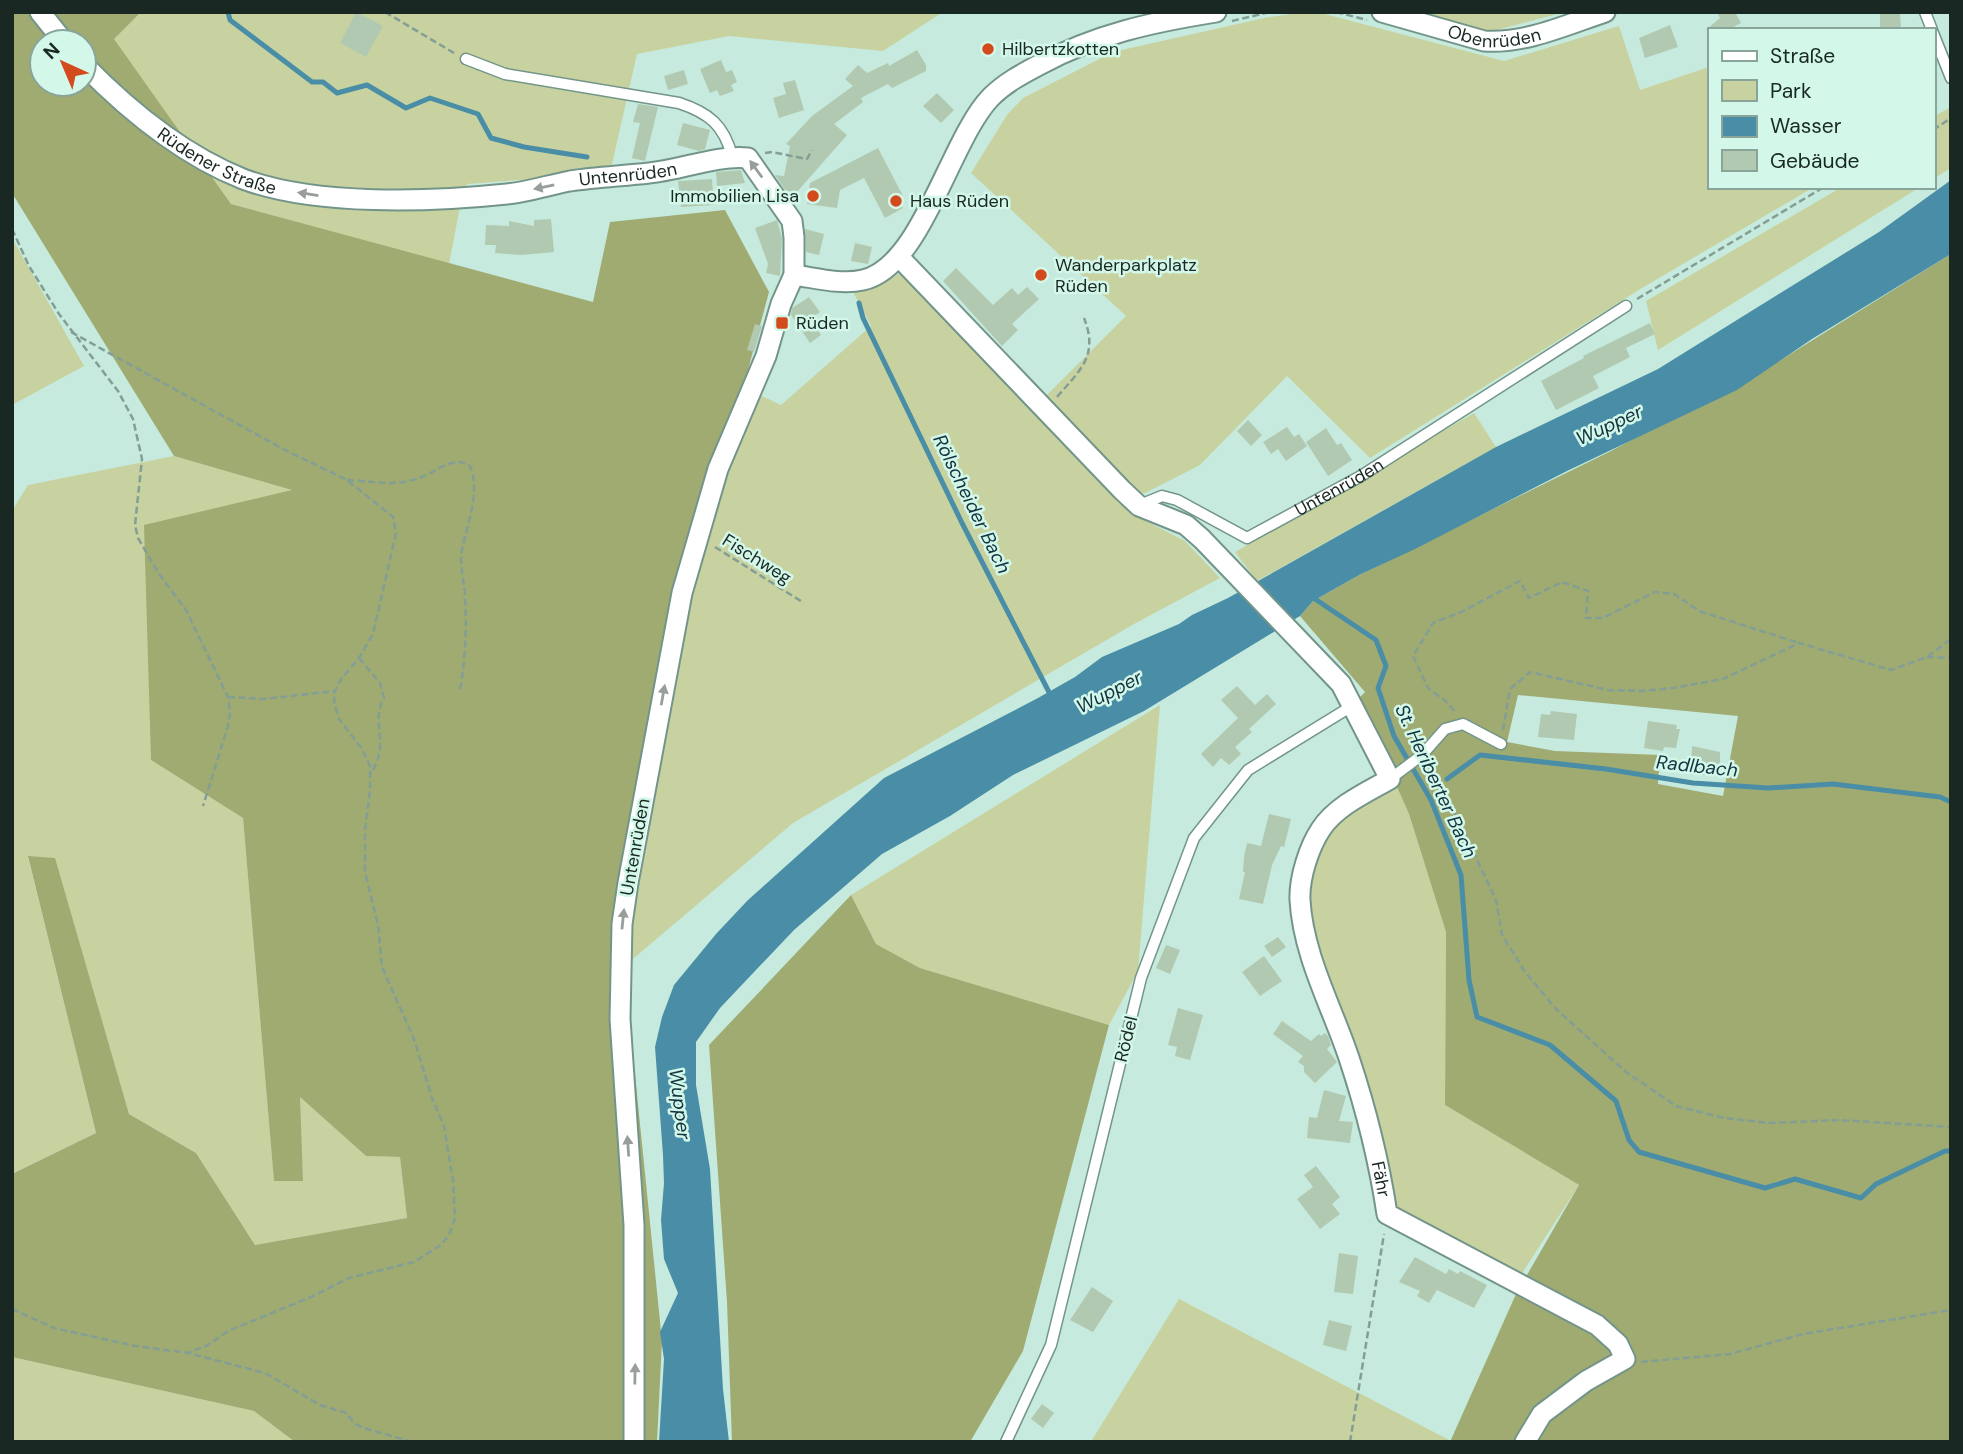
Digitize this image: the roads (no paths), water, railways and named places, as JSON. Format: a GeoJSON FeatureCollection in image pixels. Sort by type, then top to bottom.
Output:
{"type":"FeatureCollection","features":[{"type":"Feature","properties":{"kind":"street"},"geometry":{"type":"LineString","coordinates":[[40,12],[53,28]]}},
{"type":"Feature","properties":{"kind":"street","name":"Obenrüden"},"geometry":{"type":"LineString","coordinates":[[1382,12],[1484,41],[1501,42],[1528,37],[1605,12]]}},
{"type":"Feature","properties":{"kind":"street"},"geometry":{"type":"LineString","coordinates":[[794,275],[859,281],[874,276],[899,257],[990,99],[1007,83],[1092,40],[1137,26],[1221,17]]}},
{"type":"Feature","properties":{"kind":"street","name":"Rüdener Straße"},"geometry":{"type":"LineString","coordinates":[[98,79],[169,138],[242,178],[310,195],[376,199]]}},
{"type":"Feature","properties":{"kind":"street","name":"Untenrüden"},"geometry":{"type":"LineString","coordinates":[[376,199],[448,199],[510,194],[572,181],[666,172],[740,157],[792,222],[794,275],[781,304],[766,356],[718,469],[679,604],[622,924],[620,1040],[634,1224],[634,1442]]}},
{"type":"Feature","properties":{"kind":"street"},"geometry":{"type":"LineString","coordinates":[[899,257],[1139,506],[1186,525],[1207,543],[1341,684],[1397,775]]}},
{"type":"Feature","properties":{"kind":"street","name":"Fähr"},"geometry":{"type":"LineString","coordinates":[[1397,775],[1348,804],[1321,828],[1305,864],[1300,898],[1310,950],[1349,1057],[1366,1117],[1387,1214],[1597,1325],[1618,1343],[1625,1359],[1586,1381],[1542,1415],[1525,1442]]}},
{"type":"Feature","properties":{"kind":"lane"},"geometry":{"type":"LineString","coordinates":[[1935,36],[1951,78]]}},
{"type":"Feature","properties":{"kind":"lane"},"geometry":{"type":"LineString","coordinates":[[466,59],[505,74],[679,103],[701,110],[723,131],[740,157]]}},
{"type":"Feature","properties":{"kind":"lane","name":"Untenrüden"},"geometry":{"type":"LineString","coordinates":[[1139,506],[1162,496],[1177,500],[1247,538],[1350,483],[1626,306]]}},
{"type":"Feature","properties":{"kind":"lane","name":"Rödel"},"geometry":{"type":"LineString","coordinates":[[1006,1442],[1051,1345],[1141,978],[1194,838],[1248,770],[1353,706]]}},
{"type":"Feature","properties":{"kind":"lane","name":"Fähr"},"geometry":{"type":"LineString","coordinates":[[1397,775],[1419,758],[1445,729],[1463,724],[1501,744]]}},
{"type":"Feature","properties":{"kind":"water","name":"Wupper"},"geometry":{"type":"Polygon","coordinates":[[[1951,180],[1951,254],[1812,339],[1737,390],[1361,574],[1313,601],[1300,616],[1144,711],[1013,775],[950,816],[882,854],[794,930],[720,1008],[696,1042],[696,1085],[710,1169],[723,1389],[729,1442],[659,1442],[664,1359],[660,1332],[678,1293],[664,1259],[661,1220],[663,1155],[655,1047],[674,985],[748,900],[884,778],[1038,698],[1075,677],[1102,657],[1179,624],[1228,598],[1496,447],[1658,369],[1879,232],[1951,180]]]}},
{"type":"Feature","properties":{"kind":"waterway","name":"Rölscheider Bach"},"geometry":{"type":"LineString","coordinates":[[228,12],[230,20],[312,82],[323,82],[337,93],[367,85],[406,108],[430,98],[478,114],[491,138],[524,147],[587,157]]}},
{"type":"Feature","properties":{"kind":"waterway","name":"Rölscheider Bach"},"geometry":{"type":"LineString","coordinates":[[859,303],[863,318],[962,523],[1051,696]]}},
{"type":"Feature","properties":{"kind":"waterway","name":"St. Heriberter Bach"},"geometry":{"type":"LineString","coordinates":[[1312,597],[1376,640],[1386,666],[1378,688],[1394,736],[1431,800],[1461,875],[1469,980],[1477,1017],[1550,1045],[1616,1101],[1629,1140],[1639,1152],[1765,1188],[1795,1179],[1861,1198],[1876,1184],[1945,1151],[1951,1151]]}},
{"type":"Feature","properties":{"kind":"waterway","name":"Radlbach"},"geometry":{"type":"LineString","coordinates":[[1447,779],[1480,755],[1606,769],[1693,783],[1768,788],[1833,784],[1940,797],[1951,802]]}},
{"type":"Feature","properties":{"kind":"place","name":"Hilbertzkotten"},"geometry":{"type":"Point","coordinates":[988,49]}},
{"type":"Feature","properties":{"kind":"place","name":"Immobilien Lisa"},"geometry":{"type":"Point","coordinates":[813,196]}},
{"type":"Feature","properties":{"kind":"place","name":"Haus Rüden"},"geometry":{"type":"Point","coordinates":[896,201]}},
{"type":"Feature","properties":{"kind":"place","name":"Wanderparkplatz Rüden"},"geometry":{"type":"Point","coordinates":[1041,275]}},
{"type":"Feature","properties":{"kind":"place","name":"Rüden"},"geometry":{"type":"Point","coordinates":[782,323]}}]}
